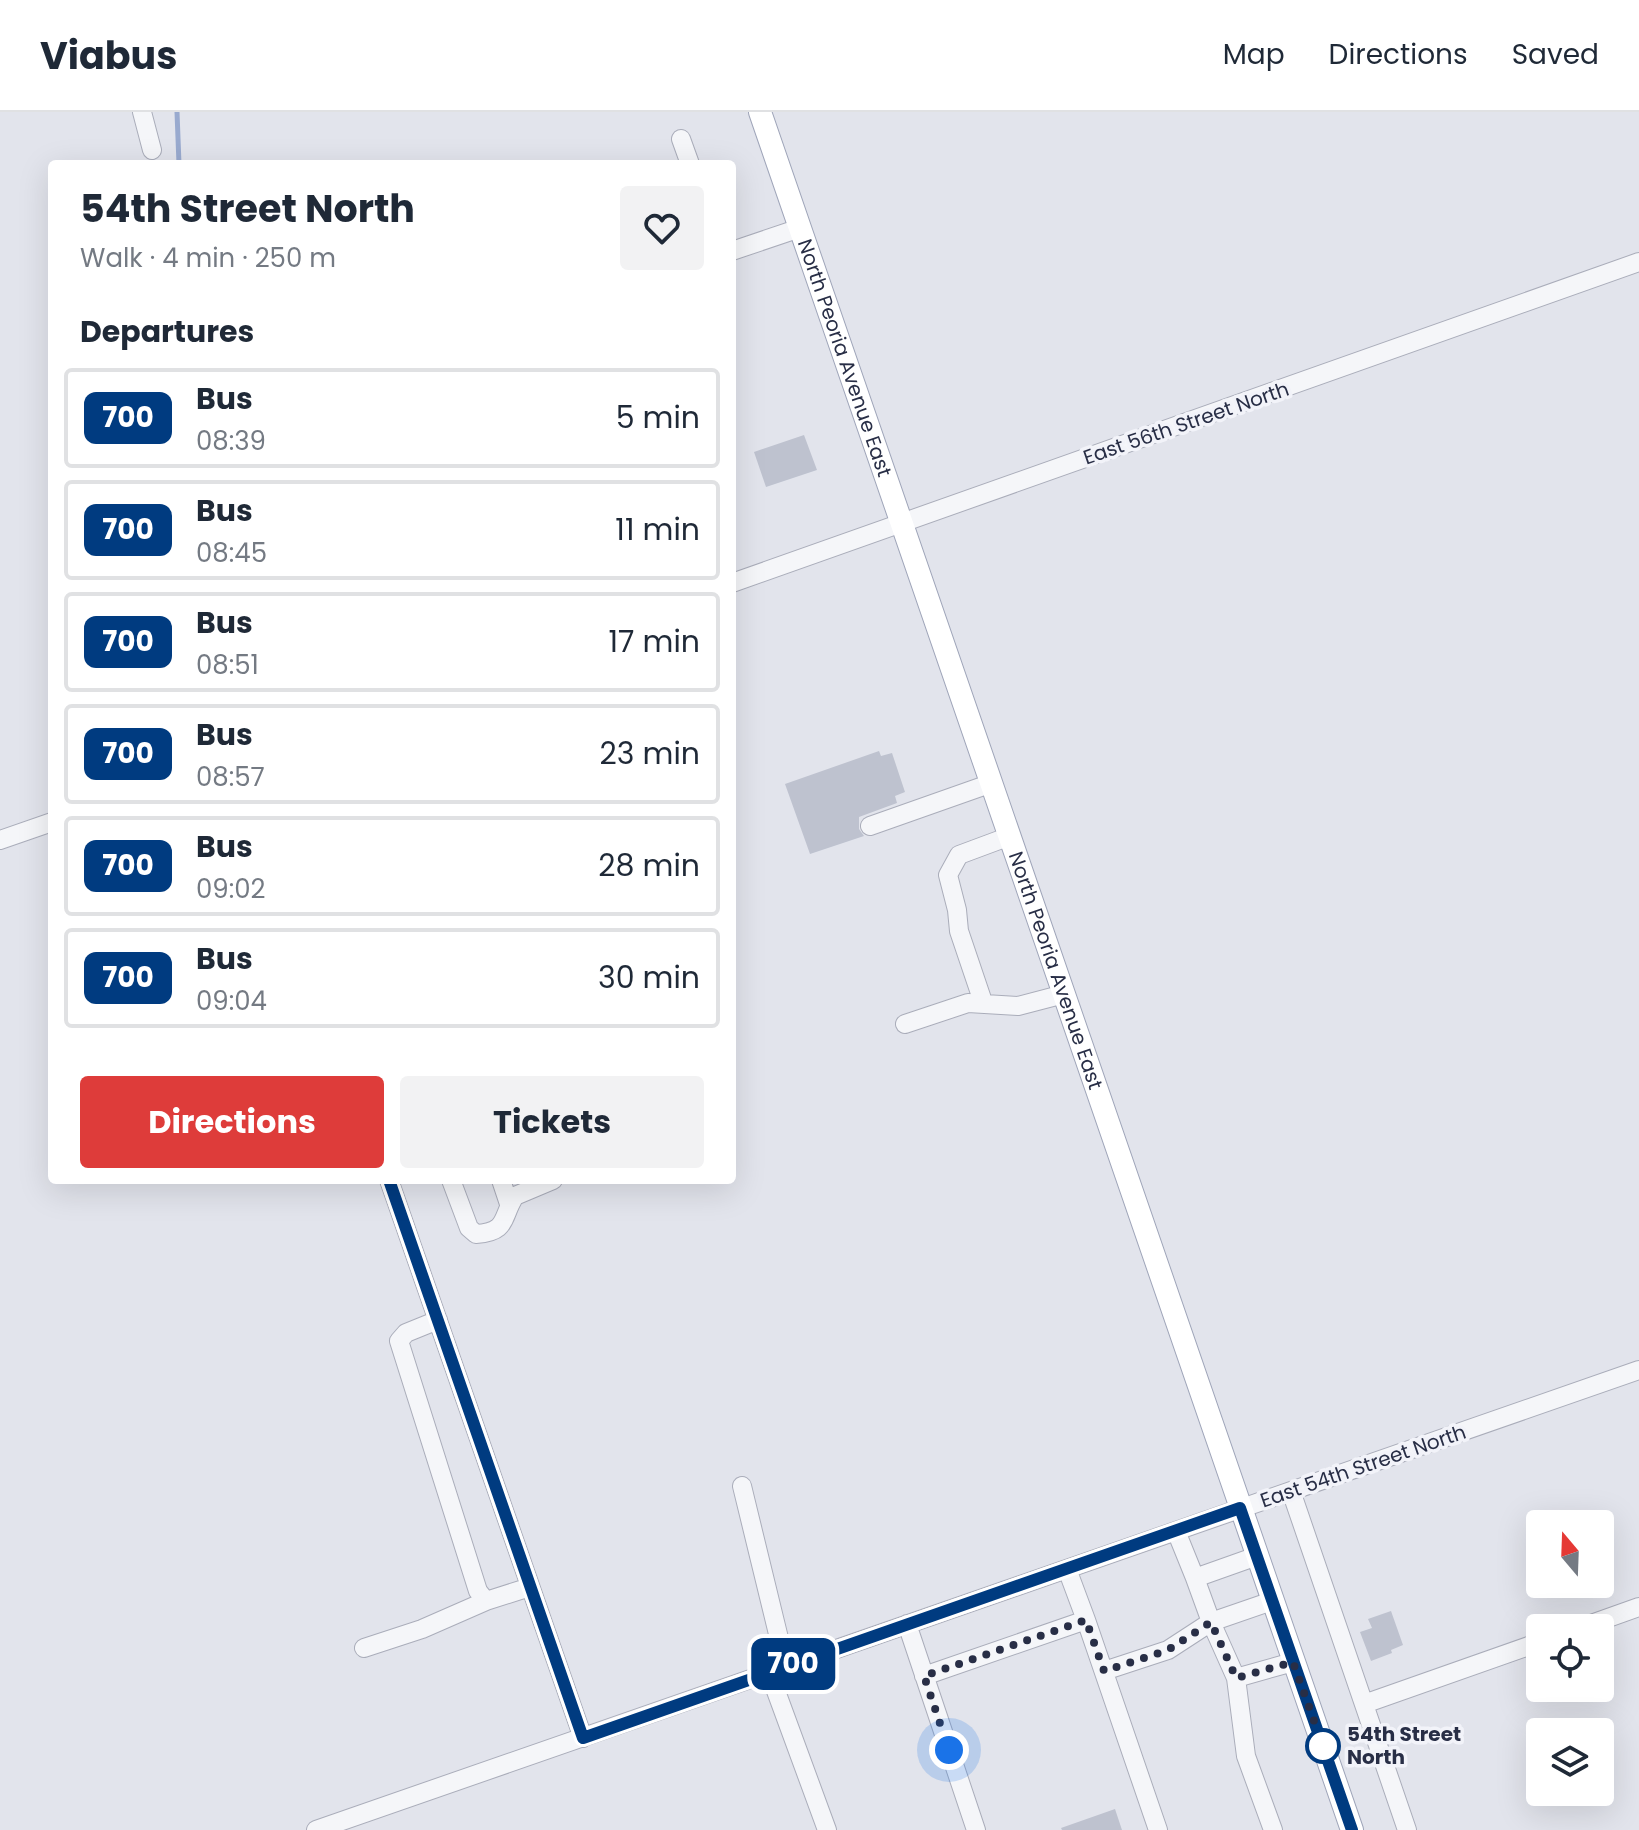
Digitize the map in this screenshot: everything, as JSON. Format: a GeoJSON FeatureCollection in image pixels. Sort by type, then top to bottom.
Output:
{"type":"FeatureCollection","features":[{"type":"Feature","properties":{"kind":"main road","name":"North Peoria Avenue East"},"geometry":{"type":"LineString","coordinates":[[760,112],[1352,1830]]}},
{"type":"Feature","properties":{"kind":"street"},"geometry":{"type":"LineString","coordinates":[[142,112],[152,150]]}},
{"type":"Feature","properties":{"kind":"street"},"geometry":{"type":"LineString","coordinates":[[681,139],[689,160]]}},
{"type":"Feature","properties":{"kind":"street"},"geometry":{"type":"LineString","coordinates":[[736,250],[800,228]]}},
{"type":"Feature","properties":{"kind":"street","name":"East 56th Street North"},"geometry":{"type":"LineString","coordinates":[[736,582],[1639,262]]}},
{"type":"Feature","properties":{"kind":"street"},"geometry":{"type":"LineString","coordinates":[[870,826],[992,783]]}},
{"type":"Feature","properties":{"kind":"street"},"geometry":{"type":"LineString","coordinates":[[0,840],[48,823]]}},
{"type":"Feature","properties":{"kind":"street"},"geometry":{"type":"LineString","coordinates":[[983,1002],[959,931],[948,875],[959,855],[1010,836]]}},
{"type":"Feature","properties":{"kind":"street"},"geometry":{"type":"LineString","coordinates":[[905,1024],[958,1006],[983,1002],[1018,1006],[1064,994]]}},
{"type":"Feature","properties":{"kind":"street"},"geometry":{"type":"LineString","coordinates":[[390,1184],[583,1738]]}},
{"type":"Feature","properties":{"kind":"street"},"geometry":{"type":"LineString","coordinates":[[452,1184],[469,1228],[476,1234],[501,1227],[515,1196],[544,1184]]}},
{"type":"Feature","properties":{"kind":"street"},"geometry":{"type":"LineString","coordinates":[[502,1184],[509,1204]]}},
{"type":"Feature","properties":{"kind":"street"},"geometry":{"type":"LineString","coordinates":[[438,1320],[406,1333],[399,1341],[478,1591],[486,1601]]}},
{"type":"Feature","properties":{"kind":"street","name":"East 54th Street North"},"geometry":{"type":"LineString","coordinates":[[316,1830],[1639,1370]]}},
{"type":"Feature","properties":{"kind":"street"},"geometry":{"type":"LineString","coordinates":[[742,1486],[778,1670],[827,1830]]}},
{"type":"Feature","properties":{"kind":"street"},"geometry":{"type":"LineString","coordinates":[[1291,1491],[1407,1830]]}},
{"type":"Feature","properties":{"kind":"street"},"geometry":{"type":"LineString","coordinates":[[1176,1531],[1236,1678],[1246,1756],[1273,1830]]}},
{"type":"Feature","properties":{"kind":"street"},"geometry":{"type":"LineString","coordinates":[[1195,1578],[1257,1556]]}},
{"type":"Feature","properties":{"kind":"street"},"geometry":{"type":"LineString","coordinates":[[1067,1569],[1158,1830]]}},
{"type":"Feature","properties":{"kind":"street"},"geometry":{"type":"LineString","coordinates":[[364,1648],[530,1587]]}},
{"type":"Feature","properties":{"kind":"street"},"geometry":{"type":"LineString","coordinates":[[1104,1671],[1168,1650],[1211,1622],[1272,1601]]}},
{"type":"Feature","properties":{"kind":"street"},"geometry":{"type":"LineString","coordinates":[[1614,1616],[1639,1607]]}},
{"type":"Feature","properties":{"kind":"street"},"geometry":{"type":"LineString","coordinates":[[924,1676],[1086,1620]]}},
{"type":"Feature","properties":{"kind":"street"},"geometry":{"type":"LineString","coordinates":[[907,1624],[976,1830]]}},
{"type":"Feature","properties":{"kind":"street"},"geometry":{"type":"LineString","coordinates":[[1364,1704],[1526,1647]]}},
{"type":"Feature","properties":{"kind":"street"},"geometry":{"type":"LineString","coordinates":[[1236,1678],[1293,1662]]}},
{"type":"Feature","properties":{"kind":"building"},"geometry":{"type":"Polygon","coordinates":[[[804,435],[817,470],[766,487],[754,452],[804,435]]]}},
{"type":"Feature","properties":{"kind":"building"},"geometry":{"type":"Polygon","coordinates":[[[879,751],[881,756],[892,753],[905,792],[895,796],[897,803],[859,817],[859,829],[864,836],[810,854],[785,784],[879,751]]]}},
{"type":"Feature","properties":{"kind":"building"},"geometry":{"type":"Polygon","coordinates":[[[1391,1611],[1403,1645],[1371,1661],[1360,1632],[1372,1628],[1368,1619],[1391,1611]]]}},
{"type":"Feature","properties":{"kind":"building"},"geometry":{"type":"Polygon","coordinates":[[[1115,1809],[1122,1830],[1061,1828],[1115,1809]]]}},
{"type":"Feature","properties":{"kind":"waterway"},"geometry":{"type":"LineString","coordinates":[[177,112],[179,160]]}},
{"type":"Feature","properties":{"kind":"bus line","name":"700"},"geometry":{"type":"LineString","coordinates":[[390,1184],[583,1738],[1240,1508],[1352,1830]]}},
{"type":"Feature","properties":{"kind":"place","name":"54th Street North"},"geometry":{"type":"Point","coordinates":[1323,1746]}},
{"type":"Feature","properties":{"kind":"route"},"geometry":{"type":"LineString","coordinates":[[949,1750],[924,1676],[1086,1620],[1104,1671],[1168,1650],[1211,1622],[1236,1678],[1293,1662],[1323,1746]]}}]}
